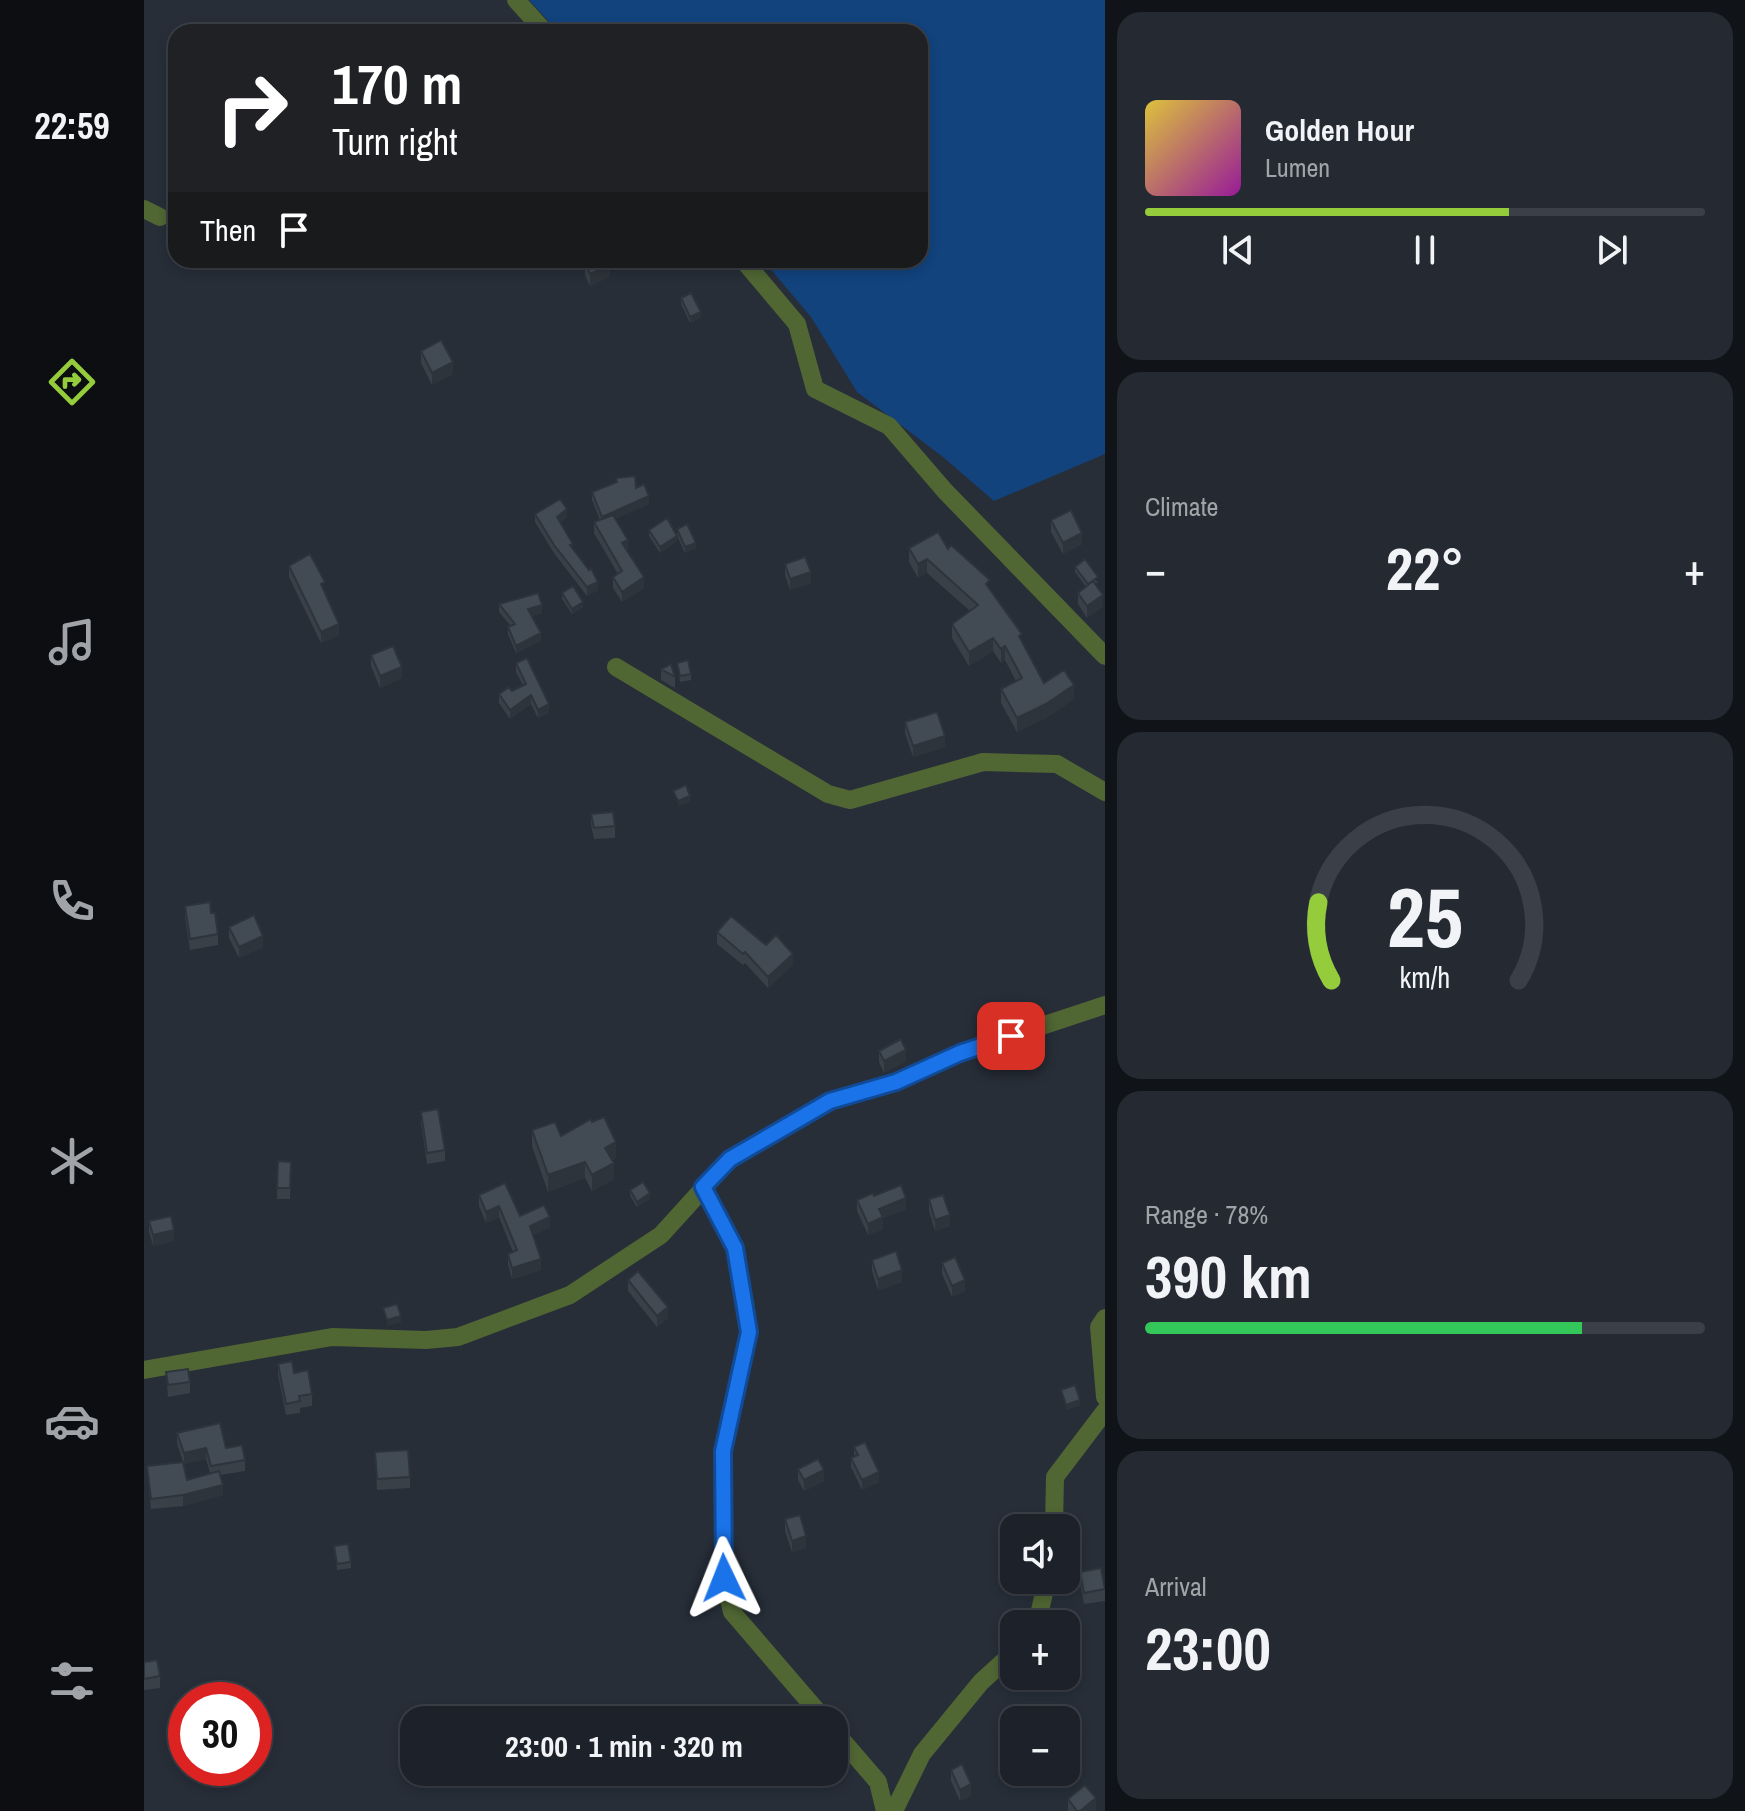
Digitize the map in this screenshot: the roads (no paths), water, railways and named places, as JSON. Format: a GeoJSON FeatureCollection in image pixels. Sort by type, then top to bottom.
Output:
{"type":"FeatureCollection","features":[{"type":"Feature","properties":{"kind":"street"},"geometry":{"type":"LineString","coordinates":[[516,0],[538,24]]}},
{"type":"Feature","properties":{"kind":"street"},"geometry":{"type":"LineString","coordinates":[[750,268],[797,324],[815,389],[889,426],[945,491],[1105,656]]}},
{"type":"Feature","properties":{"kind":"street"},"geometry":{"type":"LineString","coordinates":[[616,667],[828,794],[850,800],[983,762],[1057,764],[1105,792]]}},
{"type":"Feature","properties":{"kind":"street"},"geometry":{"type":"LineString","coordinates":[[144,1370],[332,1337],[426,1340],[458,1337],[570,1295],[661,1235],[730,1159],[830,1101],[896,1082],[960,1053],[1105,1005]]}},
{"type":"Feature","properties":{"kind":"street"},"geometry":{"type":"LineString","coordinates":[[703,1187],[735,1248],[749,1332],[723,1451],[724,1578],[732,1612],[813,1706]]}},
{"type":"Feature","properties":{"kind":"street"},"geometry":{"type":"LineString","coordinates":[[1105,1318],[1099,1327],[1105,1397]]}},
{"type":"Feature","properties":{"kind":"street"},"geometry":{"type":"LineString","coordinates":[[1054,1514],[1055,1477],[1105,1411]]}},
{"type":"Feature","properties":{"kind":"street"},"geometry":{"type":"LineString","coordinates":[[894,1811],[922,1754],[981,1682],[1000,1665]]}},
{"type":"Feature","properties":{"kind":"street"},"geometry":{"type":"LineString","coordinates":[[848,1747],[878,1782],[885,1811]]}}]}
